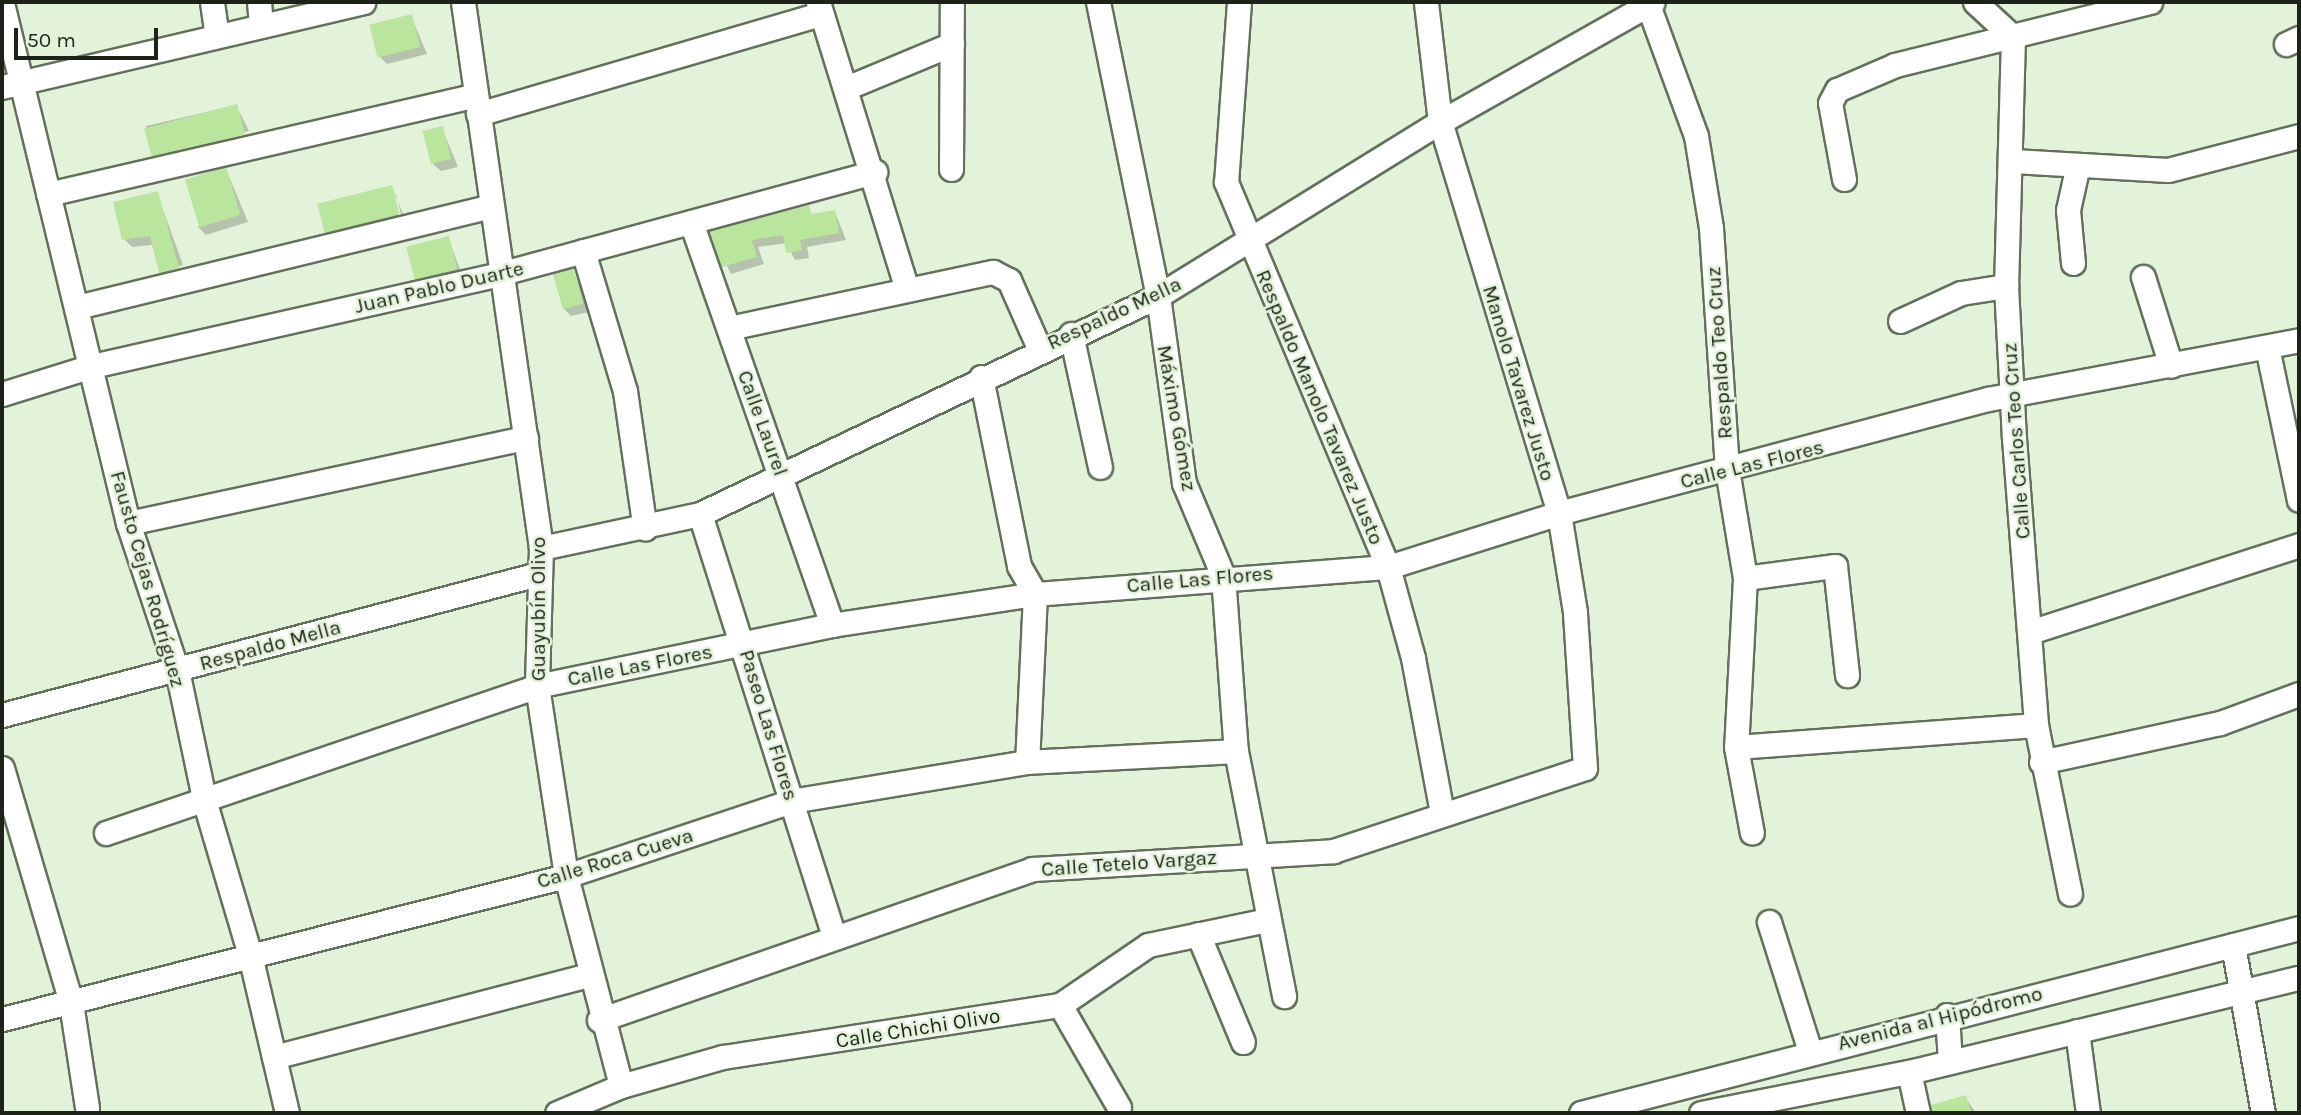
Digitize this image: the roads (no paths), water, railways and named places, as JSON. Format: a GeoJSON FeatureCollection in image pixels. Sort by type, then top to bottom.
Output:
{"type":"FeatureCollection","features":[{"type":"Feature","properties":{"kind":"street"},"geometry":{"type":"LineString","coordinates":[[212,2],[217,36]]}},
{"type":"Feature","properties":{"kind":"street"},"geometry":{"type":"LineString","coordinates":[[259,2],[261,26]]}},
{"type":"Feature","properties":{"kind":"street"},"geometry":{"type":"LineString","coordinates":[[12,83],[363,2]]}},
{"type":"Feature","properties":{"kind":"street","name":"Guayubín Olivo"},"geometry":{"type":"LineString","coordinates":[[463,2],[499,274],[541,548],[538,574],[537,685],[566,876],[599,1020],[621,1086]]}},
{"type":"Feature","properties":{"kind":"street"},"geometry":{"type":"LineString","coordinates":[[951,169],[952,2]]}},
{"type":"Feature","properties":{"kind":"street","name":"Máximo Gómez"},"geometry":{"type":"LineString","coordinates":[[1098,2],[1158,296],[1184,483],[1223,576],[1236,751],[1252,856],[1284,996]]}},
{"type":"Feature","properties":{"kind":"street","name":"Respaldo Manolo Tavarez Justo"},"geometry":{"type":"LineString","coordinates":[[1239,2],[1225,169],[1250,244],[1388,567],[1442,813]]}},
{"type":"Feature","properties":{"kind":"street","name":"Manolo Tavarez Justo"},"geometry":{"type":"LineString","coordinates":[[1426,2],[1440,122],[1559,513],[1575,612],[1585,768]]}},
{"type":"Feature","properties":{"kind":"street"},"geometry":{"type":"LineString","coordinates":[[1975,2],[2013,37]]}},
{"type":"Feature","properties":{"kind":"street"},"geometry":{"type":"LineString","coordinates":[[1844,179],[1830,103],[1837,90],[1895,65],[2150,2]]}},
{"type":"Feature","properties":{"kind":"street","name":"Fausto Cejas Rodríguez"},"geometry":{"type":"LineString","coordinates":[[2,3],[12,83],[48,194],[92,366],[128,523],[177,670],[205,803],[250,954],[287,1113]]}},
{"type":"Feature","properties":{"kind":"street","name":"Respaldo Mella"},"geometry":{"type":"LineString","coordinates":[[541,548],[645,529],[700,514],[1039,348],[1158,296],[1250,244],[1440,122],[1649,3]]}},
{"type":"Feature","properties":{"kind":"street","name":"Respaldo Teo Cruz"},"geometry":{"type":"LineString","coordinates":[[1649,3],[1696,136],[1711,228],[1727,469],[1745,578],[1736,747],[1752,832]]}},
{"type":"Feature","properties":{"kind":"street"},"geometry":{"type":"LineString","coordinates":[[48,194],[477,104],[819,8],[875,172],[906,287]]}},
{"type":"Feature","properties":{"kind":"street","name":"Calle Carlos Teo Cruz"},"geometry":{"type":"LineString","coordinates":[[2013,37],[2013,161],[2006,286],[2012,398],[2036,725],[2041,762],[2070,894]]}},
{"type":"Feature","properties":{"kind":"street"},"geometry":{"type":"LineString","coordinates":[[846,88],[952,44]]}},
{"type":"Feature","properties":{"kind":"street"},"geometry":{"type":"LineString","coordinates":[[2013,161],[2077,169],[2168,170],[2299,136]]}},
{"type":"Feature","properties":{"kind":"street"},"geometry":{"type":"LineString","coordinates":[[2073,263],[2068,211],[2077,169]]}},
{"type":"Feature","properties":{"kind":"street","name":"Juan Pablo Duarte"},"geometry":{"type":"LineString","coordinates":[[2,394],[92,366],[499,274],[875,172]]}},
{"type":"Feature","properties":{"kind":"street"},"geometry":{"type":"LineString","coordinates":[[76,307],[490,206]]}},
{"type":"Feature","properties":{"kind":"street","name":"Calle Laurel"},"geometry":{"type":"LineString","coordinates":[[691,222],[832,625]]}},
{"type":"Feature","properties":{"kind":"street"},"geometry":{"type":"LineString","coordinates":[[583,251],[625,391],[645,529]]}},
{"type":"Feature","properties":{"kind":"street"},"geometry":{"type":"LineString","coordinates":[[729,328],[906,287],[1004,274],[1039,348]]}},
{"type":"Feature","properties":{"kind":"street"},"geometry":{"type":"LineString","coordinates":[[2143,277],[2171,366]]}},
{"type":"Feature","properties":{"kind":"street"},"geometry":{"type":"LineString","coordinates":[[1900,321],[1961,293],[2006,286]]}},
{"type":"Feature","properties":{"kind":"street"},"geometry":{"type":"LineString","coordinates":[[1071,334],[1100,467]]}},
{"type":"Feature","properties":{"kind":"street","name":"Calle Las Flores"},"geometry":{"type":"LineString","coordinates":[[106,833],[205,803],[537,685],[832,625],[1035,594],[1223,576],[1388,567],[1559,513],[1727,469],[2012,398],[2299,340]]}},
{"type":"Feature","properties":{"kind":"street"},"geometry":{"type":"LineString","coordinates":[[2267,347],[2299,500]]}},
{"type":"Feature","properties":{"kind":"street"},"geometry":{"type":"LineString","coordinates":[[981,377],[1019,566],[1035,594],[1027,762]]}},
{"type":"Feature","properties":{"kind":"street"},"geometry":{"type":"LineString","coordinates":[[128,523],[526,438]]}},
{"type":"Feature","properties":{"kind":"street","name":"Paseo Las Flores"},"geometry":{"type":"LineString","coordinates":[[700,514],[745,644],[834,937]]}},
{"type":"Feature","properties":{"kind":"street"},"geometry":{"type":"LineString","coordinates":[[2030,632],[2299,545]]}},
{"type":"Feature","properties":{"kind":"street"},"geometry":{"type":"LineString","coordinates":[[1745,578],[1835,566],[1847,675]]}},
{"type":"Feature","properties":{"kind":"street","name":"Respaldo Mella"},"geometry":{"type":"LineString","coordinates":[[2,715],[538,574]]}},
{"type":"Feature","properties":{"kind":"street"},"geometry":{"type":"LineString","coordinates":[[2041,762],[2220,723],[2299,694]]}},
{"type":"Feature","properties":{"kind":"street"},"geometry":{"type":"LineString","coordinates":[[1736,747],[2036,725]]}},
{"type":"Feature","properties":{"kind":"street","name":"Calle Roca Cueva"},"geometry":{"type":"LineString","coordinates":[[2,1018],[71,1003],[250,954],[566,876],[791,802],[1027,762],[1236,751]]}},
{"type":"Feature","properties":{"kind":"street"},"geometry":{"type":"LineString","coordinates":[[2,768],[71,1003],[87,1108]]}},
{"type":"Feature","properties":{"kind":"street","name":"Calle Tetelo Vargaz"},"geometry":{"type":"LineString","coordinates":[[599,1020],[1032,869],[1333,851],[1585,768]]}},
{"type":"Feature","properties":{"kind":"street","name":"Calle Chichi Olivo"},"geometry":{"type":"LineString","coordinates":[[557,1113],[621,1086],[723,1057],[1060,1005],[1148,944],[1268,920]]}},
{"type":"Feature","properties":{"kind":"street"},"geometry":{"type":"LineString","coordinates":[[1769,922],[1810,1051]]}},
{"type":"Feature","properties":{"kind":"street","name":"Avenida al Hipódromo"},"geometry":{"type":"LineString","coordinates":[[1581,1113],[1947,1015],[2299,928]]}},
{"type":"Feature","properties":{"kind":"street"},"geometry":{"type":"LineString","coordinates":[[1198,934],[1243,1041]]}},
{"type":"Feature","properties":{"kind":"street"},"geometry":{"type":"LineString","coordinates":[[2233,945],[2263,1113]]}},
{"type":"Feature","properties":{"kind":"street"},"geometry":{"type":"LineString","coordinates":[[274,1056],[589,975]]}},
{"type":"Feature","properties":{"kind":"street"},"geometry":{"type":"LineString","coordinates":[[1701,1113],[1909,1072],[2299,978]]}},
{"type":"Feature","properties":{"kind":"street"},"geometry":{"type":"LineString","coordinates":[[1060,1005],[1119,1107]]}},
{"type":"Feature","properties":{"kind":"street"},"geometry":{"type":"LineString","coordinates":[[1947,1015],[1950,1062]]}},
{"type":"Feature","properties":{"kind":"street"},"geometry":{"type":"LineString","coordinates":[[2077,1031],[2088,1113]]}},
{"type":"Feature","properties":{"kind":"street"},"geometry":{"type":"LineString","coordinates":[[1909,1072],[1918,1113]]}}]}
